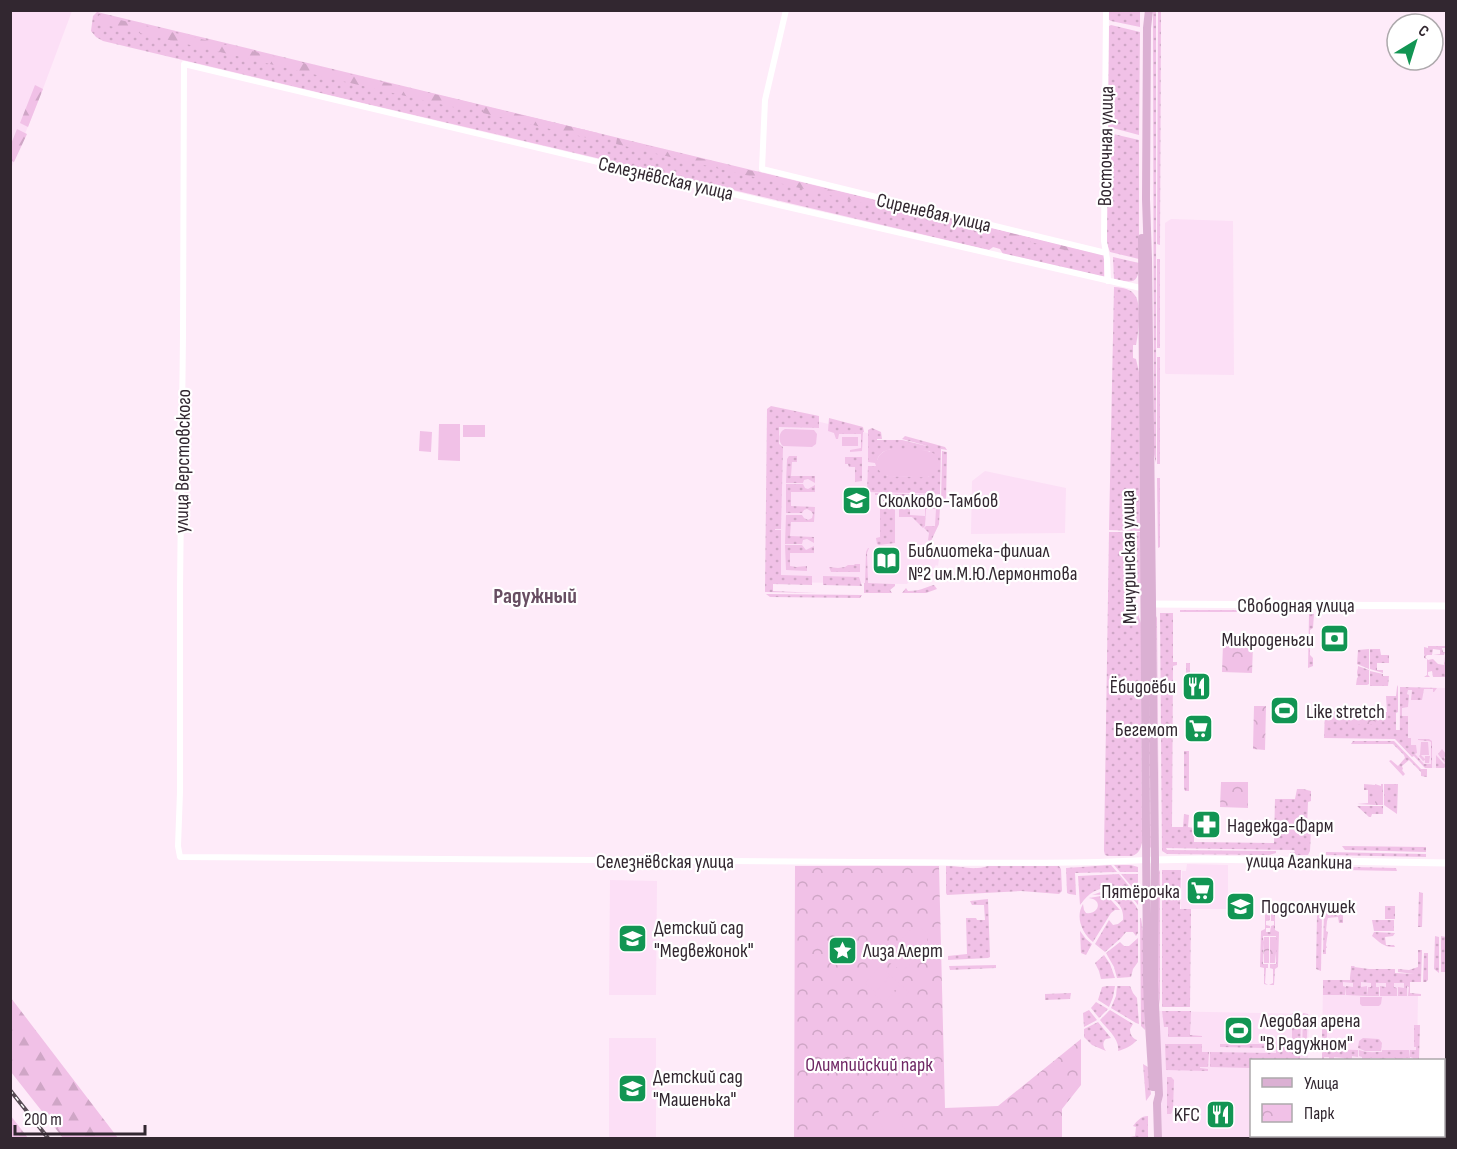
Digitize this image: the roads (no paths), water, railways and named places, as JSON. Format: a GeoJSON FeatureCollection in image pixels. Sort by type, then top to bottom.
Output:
{"type":"FeatureCollection","features":[{"type":"Feature","properties":{"kind":"main road","name":"Мичуринская улица"},"geometry":{"type":"LineString","coordinates":[[1144,10],[1151,860],[1159,1095],[1157,1103],[1158,1138]]}},
{"type":"Feature","properties":{"kind":"main road","name":"Мичуринская улица"},"geometry":{"type":"LineString","coordinates":[[1145,289],[1149,10]]}},
{"type":"Feature","properties":{"kind":"main road","name":"Свободная улица"},"geometry":{"type":"LineString","coordinates":[[1148,604],[1446,606]]}},
{"type":"Feature","properties":{"kind":"main road","name":"улица Агапкина"},"geometry":{"type":"LineString","coordinates":[[1151,860],[1446,863]]}},
{"type":"Feature","properties":{"kind":"street","name":"Сиреневая улица"},"geometry":{"type":"LineString","coordinates":[[786,10],[765,100],[762,169],[1106,253]]}},
{"type":"Feature","properties":{"kind":"street","name":"Восточная улица"},"geometry":{"type":"LineString","coordinates":[[1106,10],[1104,230],[1108,281]]}},
{"type":"Feature","properties":{"kind":"street","name":"Селезнёвская улица"},"geometry":{"type":"LineString","coordinates":[[184,64],[1145,289]]}},
{"type":"Feature","properties":{"kind":"street","name":"улица Верстовского"},"geometry":{"type":"LineString","coordinates":[[180,857],[178,846],[184,64]]}},
{"type":"Feature","properties":{"kind":"street","name":"Селезнёвская улица"},"geometry":{"type":"LineString","coordinates":[[180,857],[1022,863],[1151,860]]}},
{"type":"Feature","properties":{"kind":"railway"},"geometry":{"type":"LineString","coordinates":[[10,1090],[48,1138]]}},
{"type":"Feature","properties":{"kind":"place","name":"Сколково-Тамбов"},"geometry":{"type":"Point","coordinates":[857,500]}},
{"type":"Feature","properties":{"kind":"place","name":"Библиотека-филиал №2 им.М.Ю.Лермонтова"},"geometry":{"type":"Point","coordinates":[887,561]}},
{"type":"Feature","properties":{"kind":"place","name":"Микроденьги"},"geometry":{"type":"Point","coordinates":[1335,639]}},
{"type":"Feature","properties":{"kind":"place","name":"Ёбидоёби"},"geometry":{"type":"Point","coordinates":[1197,686]}},
{"type":"Feature","properties":{"kind":"place","name":"Like stretch"},"geometry":{"type":"Point","coordinates":[1285,711]}},
{"type":"Feature","properties":{"kind":"place","name":"Бегемот"},"geometry":{"type":"Point","coordinates":[1199,729]}},
{"type":"Feature","properties":{"kind":"place","name":"Надежда-Фарм"},"geometry":{"type":"Point","coordinates":[1206,825]}},
{"type":"Feature","properties":{"kind":"place","name":"Пятёрочка"},"geometry":{"type":"Point","coordinates":[1201,891]}},
{"type":"Feature","properties":{"kind":"place","name":"Подсолнушек"},"geometry":{"type":"Point","coordinates":[1240,906]}},
{"type":"Feature","properties":{"kind":"place","name":"Детский сад \"Медвежонок\""},"geometry":{"type":"Point","coordinates":[633,938]}},
{"type":"Feature","properties":{"kind":"place","name":"Лиза Алерт"},"geometry":{"type":"Point","coordinates":[842,950]}},
{"type":"Feature","properties":{"kind":"place","name":"Ледовая арена \"В Радужном\""},"geometry":{"type":"Point","coordinates":[1239,1031]}},
{"type":"Feature","properties":{"kind":"place","name":"Детский сад \"Машенька\""},"geometry":{"type":"Point","coordinates":[632,1088]}},
{"type":"Feature","properties":{"kind":"place","name":"KFC"},"geometry":{"type":"Point","coordinates":[1221,1114]}},
{"type":"Feature","properties":{"kind":"district","name":"Радужный"},"geometry":{"type":"Point","coordinates":[535,595]}},
{"type":"Feature","properties":{"kind":"park label","name":"Олимпийский парк"},"geometry":{"type":"Point","coordinates":[869,1064]}}]}
